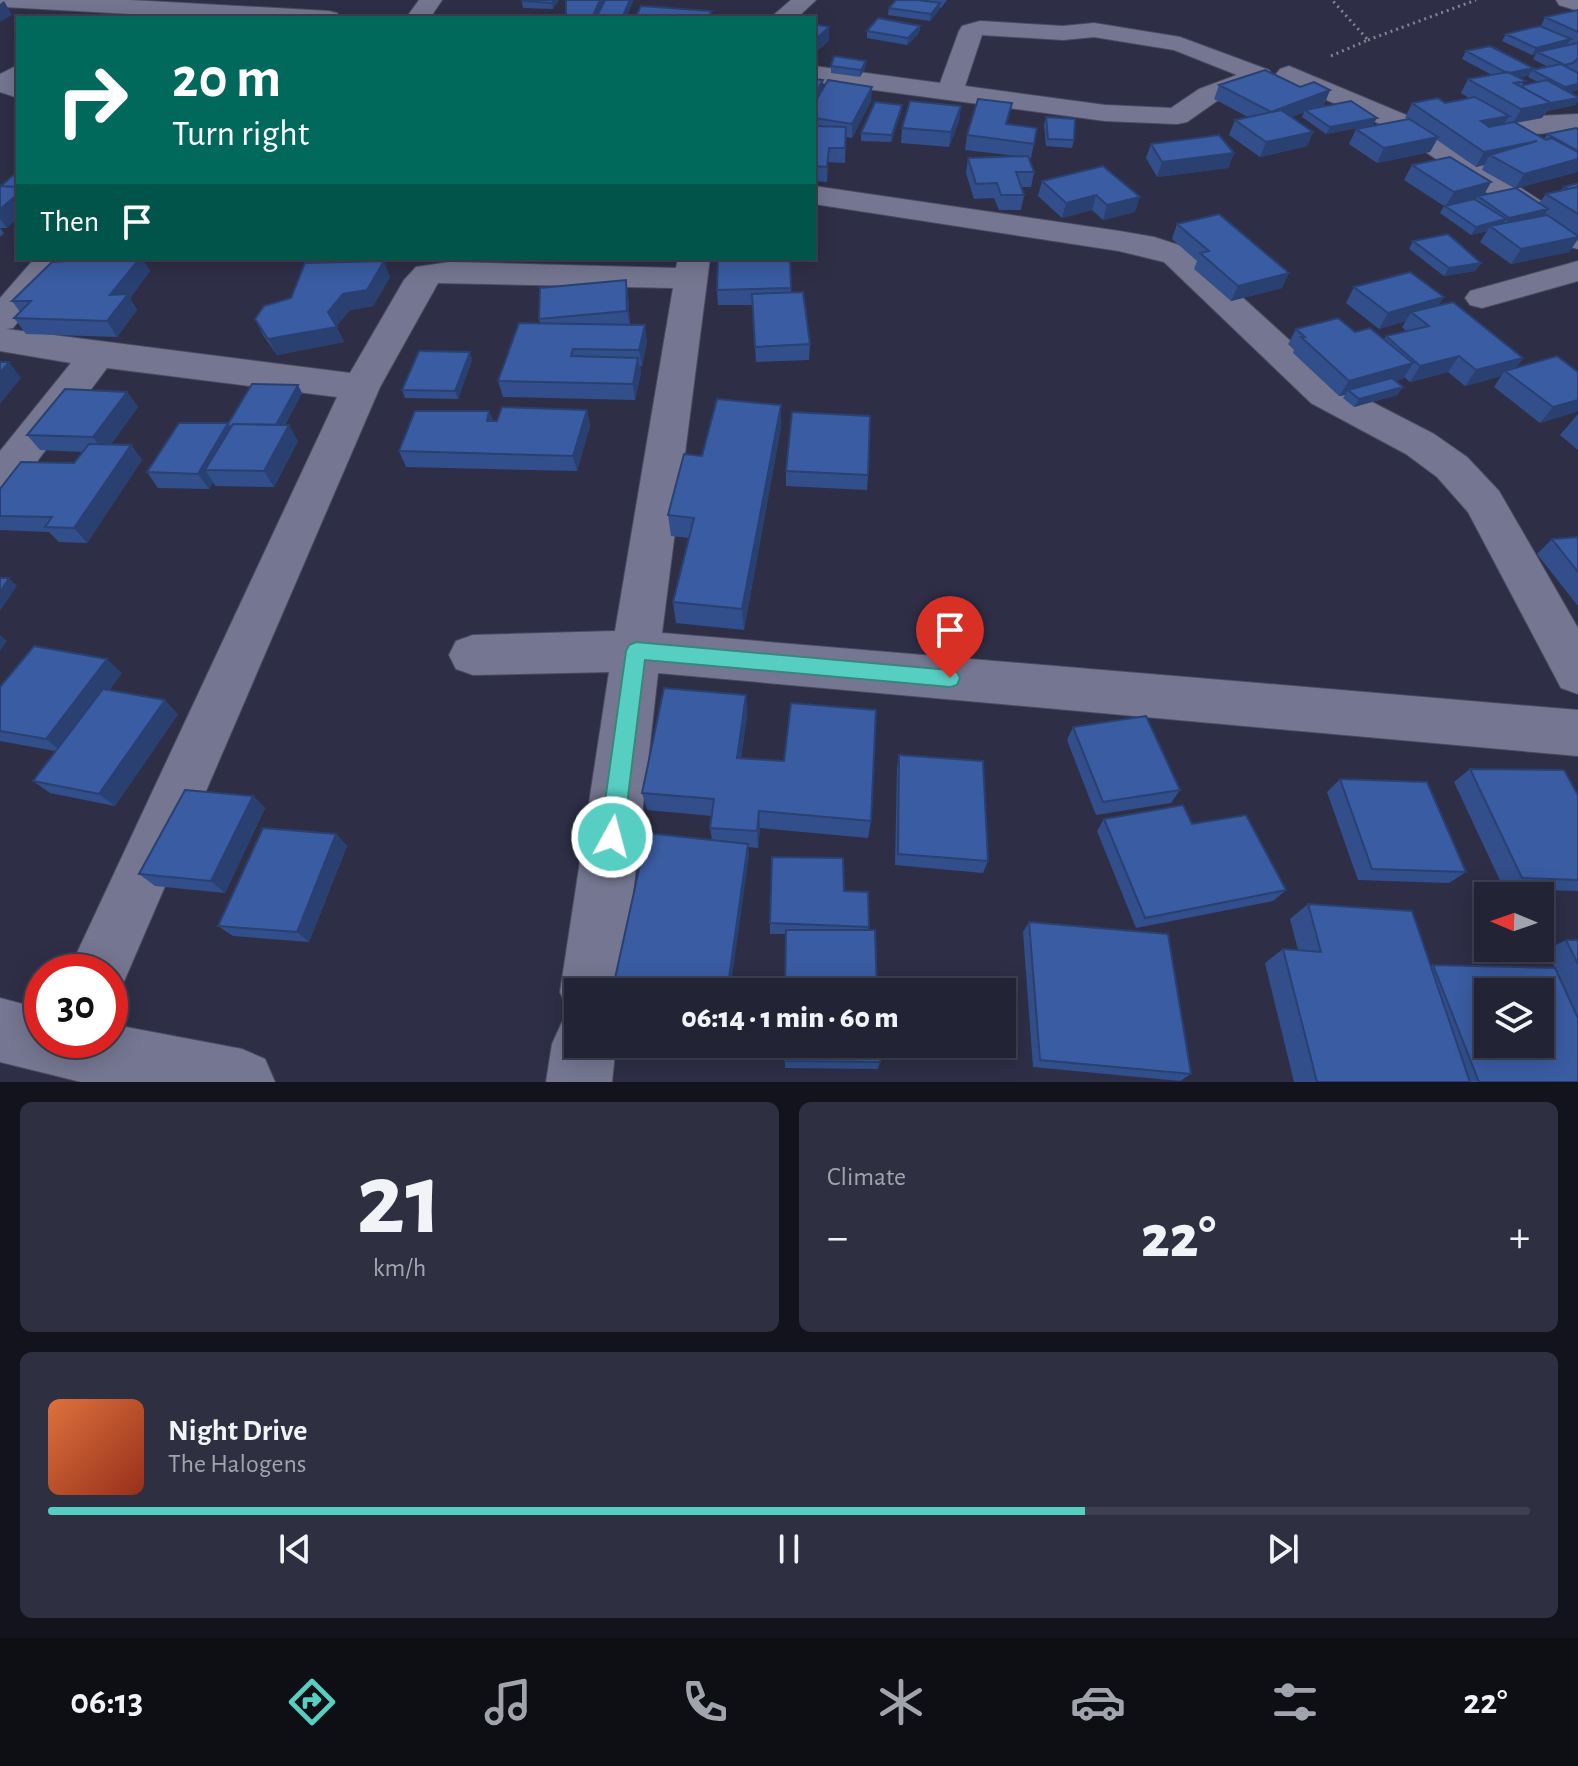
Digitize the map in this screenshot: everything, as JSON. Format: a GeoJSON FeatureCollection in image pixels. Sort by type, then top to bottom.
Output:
{"type":"FeatureCollection","features":[{"type":"Feature","properties":{"kind":"street"},"geometry":{"type":"LineString","coordinates":[[5,0],[60,1],[97,12],[254,11],[308,16]]}},
{"type":"Feature","properties":{"kind":"street"},"geometry":{"type":"LineString","coordinates":[[785,16],[805,0]]}},
{"type":"Feature","properties":{"kind":"street"},"geometry":{"type":"LineString","coordinates":[[1567,0],[1578,4]]}},
{"type":"Feature","properties":{"kind":"street"},"geometry":{"type":"LineString","coordinates":[[816,74],[1105,113],[1177,116],[1208,95],[1260,75],[1180,44],[1094,30],[1063,33],[980,28],[971,31],[950,92]]}},
{"type":"Feature","properties":{"kind":"street"},"geometry":{"type":"LineString","coordinates":[[1289,74],[1401,123],[1578,239]]}},
{"type":"Feature","properties":{"kind":"street"},"geometry":{"type":"LineString","coordinates":[[16,75],[7,86],[16,89]]}},
{"type":"Feature","properties":{"kind":"street"},"geometry":{"type":"LineString","coordinates":[[1484,114],[1524,129],[1578,122]]}},
{"type":"Feature","properties":{"kind":"street"},"geometry":{"type":"LineString","coordinates":[[816,195],[1119,241],[1154,247],[1176,255],[1325,394],[1420,444],[1452,467],[1484,502],[1578,673]]}},
{"type":"Feature","properties":{"kind":"street"},"geometry":{"type":"LineString","coordinates":[[0,320],[51,260]]}},
{"type":"Feature","properties":{"kind":"street"},"geometry":{"type":"LineString","coordinates":[[106,954],[361,387],[421,280],[428,274],[450,272],[692,268],[636,651],[593,978]]}},
{"type":"Feature","properties":{"kind":"street"},"geometry":{"type":"LineString","coordinates":[[1482,298],[1563,275],[1578,294]]}},
{"type":"Feature","properties":{"kind":"street"},"geometry":{"type":"LineString","coordinates":[[0,340],[361,387]]}},
{"type":"Feature","properties":{"kind":"street"},"geometry":{"type":"LineString","coordinates":[[0,480],[97,355]]}},
{"type":"Feature","properties":{"kind":"street"},"geometry":{"type":"LineString","coordinates":[[473,655],[636,651],[1578,733]]}},
{"type":"Feature","properties":{"kind":"street"},"geometry":{"type":"LineString","coordinates":[[0,1030],[24,1035]]}},
{"type":"Feature","properties":{"kind":"street"},"geometry":{"type":"LineString","coordinates":[[128,1057],[242,1082]]}},
{"type":"Feature","properties":{"kind":"street"},"geometry":{"type":"LineString","coordinates":[[579,1082],[582,1058]]}},
{"type":"Feature","properties":{"kind":"path"},"geometry":{"type":"LineString","coordinates":[[1332,0],[1368,40]]}},
{"type":"Feature","properties":{"kind":"path"},"geometry":{"type":"LineString","coordinates":[[1289,74],[1368,40],[1476,0]]}},
{"type":"Feature","properties":{"kind":"building"},"geometry":{"type":"Polygon","coordinates":[[[523,0],[554,0],[552,3],[523,0]]]}},
{"type":"Feature","properties":{"kind":"building"},"geometry":{"type":"Polygon","coordinates":[[[566,0],[600,0],[593,16],[566,16],[566,0]]]}},
{"type":"Feature","properties":{"kind":"building"},"geometry":{"type":"Polygon","coordinates":[[[605,0],[630,0],[623,16],[597,16],[605,0]]]}},
{"type":"Feature","properties":{"kind":"building"},"geometry":{"type":"Polygon","coordinates":[[[896,0],[940,3],[931,14],[889,8],[896,0]]]}},
{"type":"Feature","properties":{"kind":"building"},"geometry":{"type":"Polygon","coordinates":[[[641,6],[712,11],[708,16],[636,16],[641,6]]]}},
{"type":"Feature","properties":{"kind":"building"},"geometry":{"type":"Polygon","coordinates":[[[1578,10],[1578,32],[1545,17],[1578,10]]]}},
{"type":"Feature","properties":{"kind":"building"},"geometry":{"type":"Polygon","coordinates":[[[878,18],[920,26],[908,38],[867,31],[878,18]]]}},
{"type":"Feature","properties":{"kind":"building"},"geometry":{"type":"Polygon","coordinates":[[[816,24],[829,27],[816,39],[816,24]]]}},
{"type":"Feature","properties":{"kind":"building"},"geometry":{"type":"Polygon","coordinates":[[[1540,26],[1571,39],[1536,48],[1506,34],[1540,26]]]}},
{"type":"Feature","properties":{"kind":"building"},"geometry":{"type":"Polygon","coordinates":[[[1578,43],[1578,59],[1565,65],[1537,52],[1578,43]]]}},
{"type":"Feature","properties":{"kind":"building"},"geometry":{"type":"Polygon","coordinates":[[[1490,46],[1533,68],[1505,72],[1466,51],[1490,46]]]}},
{"type":"Feature","properties":{"kind":"building"},"geometry":{"type":"Polygon","coordinates":[[[834,56],[866,61],[861,70],[831,66],[834,56]]]}},
{"type":"Feature","properties":{"kind":"building"},"geometry":{"type":"Polygon","coordinates":[[[1561,64],[1578,73],[1578,84],[1565,87],[1532,70],[1561,64]]]}},
{"type":"Feature","properties":{"kind":"building"},"geometry":{"type":"Polygon","coordinates":[[[1265,70],[1300,87],[1314,82],[1330,90],[1271,112],[1219,85],[1265,70]]]}},
{"type":"Feature","properties":{"kind":"building"},"geometry":{"type":"Polygon","coordinates":[[[1508,72],[1526,81],[1514,83],[1551,103],[1521,109],[1468,79],[1508,72]]]}},
{"type":"Feature","properties":{"kind":"building"},"geometry":{"type":"Polygon","coordinates":[[[816,79],[823,80],[816,92],[816,79]]]}},
{"type":"Feature","properties":{"kind":"building"},"geometry":{"type":"Polygon","coordinates":[[[828,80],[872,87],[852,124],[816,118],[816,101],[828,80]]]}},
{"type":"Feature","properties":{"kind":"building"},"geometry":{"type":"Polygon","coordinates":[[[1547,80],[1578,98],[1551,103],[1522,87],[1547,80]]]}},
{"type":"Feature","properties":{"kind":"building"},"geometry":{"type":"Polygon","coordinates":[[[1475,97],[1509,116],[1481,121],[1489,127],[1514,122],[1546,140],[1552,138],[1578,152],[1578,159],[1524,174],[1490,155],[1537,141],[1484,152],[1412,103],[1438,98],[1445,103],[1475,97]]]}},
{"type":"Feature","properties":{"kind":"building"},"geometry":{"type":"Polygon","coordinates":[[[978,99],[1012,103],[1006,124],[1037,128],[1034,144],[967,135],[978,99]]]}},
{"type":"Feature","properties":{"kind":"building"},"geometry":{"type":"Polygon","coordinates":[[[910,101],[961,106],[951,132],[902,128],[910,101]]]}},
{"type":"Feature","properties":{"kind":"building"},"geometry":{"type":"Polygon","coordinates":[[[1351,101],[1377,118],[1330,127],[1305,110],[1351,101]]]}},
{"type":"Feature","properties":{"kind":"building"},"geometry":{"type":"Polygon","coordinates":[[[875,102],[902,105],[892,135],[861,133],[875,102]]]}},
{"type":"Feature","properties":{"kind":"building"},"geometry":{"type":"Polygon","coordinates":[[[1281,110],[1313,132],[1266,142],[1235,120],[1281,110]]]}},
{"type":"Feature","properties":{"kind":"building"},"geometry":{"type":"Polygon","coordinates":[[[1046,117],[1075,119],[1074,140],[1048,139],[1046,117]]]}},
{"type":"Feature","properties":{"kind":"building"},"geometry":{"type":"Polygon","coordinates":[[[1409,119],[1438,137],[1384,148],[1356,129],[1409,119]]]}},
{"type":"Feature","properties":{"kind":"building"},"geometry":{"type":"Polygon","coordinates":[[[816,126],[846,127],[845,148],[829,148],[827,167],[816,166],[816,126]]]}},
{"type":"Feature","properties":{"kind":"building"},"geometry":{"type":"Polygon","coordinates":[[[1576,128],[1578,151],[1547,134],[1576,128]]]}},
{"type":"Feature","properties":{"kind":"building"},"geometry":{"type":"Polygon","coordinates":[[[1219,135],[1234,153],[1162,162],[1151,144],[1219,135]]]}},
{"type":"Feature","properties":{"kind":"building"},"geometry":{"type":"Polygon","coordinates":[[[1028,156],[1034,172],[1016,172],[1024,195],[1001,195],[997,183],[976,184],[968,158],[1028,156]]]}},
{"type":"Feature","properties":{"kind":"building"},"geometry":{"type":"Polygon","coordinates":[[[1450,157],[1491,182],[1454,192],[1412,165],[1450,157]]]}},
{"type":"Feature","properties":{"kind":"building"},"geometry":{"type":"Polygon","coordinates":[[[1103,166],[1140,197],[1107,205],[1096,195],[1066,203],[1042,181],[1103,166]]]}},
{"type":"Feature","properties":{"kind":"building"},"geometry":{"type":"Polygon","coordinates":[[[16,173],[16,187],[1,186],[16,173]]]}},
{"type":"Feature","properties":{"kind":"building"},"geometry":{"type":"Polygon","coordinates":[[[1578,183],[1578,187],[1564,187],[1578,183]]]}},
{"type":"Feature","properties":{"kind":"building"},"geometry":{"type":"Polygon","coordinates":[[[0,186],[16,187],[16,196],[0,209],[0,186]]]}},
{"type":"Feature","properties":{"kind":"building"},"geometry":{"type":"Polygon","coordinates":[[[1578,187],[1578,214],[1546,194],[1578,187]]]}},
{"type":"Feature","properties":{"kind":"building"},"geometry":{"type":"Polygon","coordinates":[[[1516,188],[1548,209],[1509,218],[1478,196],[1516,188]]]}},
{"type":"Feature","properties":{"kind":"building"},"geometry":{"type":"Polygon","coordinates":[[[1474,199],[1506,219],[1476,227],[1445,206],[1474,199]]]}},
{"type":"Feature","properties":{"kind":"building"},"geometry":{"type":"Polygon","coordinates":[[[1219,214],[1289,273],[1238,286],[1200,253],[1209,251],[1177,224],[1219,214]]]}},
{"type":"Feature","properties":{"kind":"building"},"geometry":{"type":"Polygon","coordinates":[[[1547,215],[1578,237],[1521,249],[1490,226],[1547,215]]]}},
{"type":"Feature","properties":{"kind":"building"},"geometry":{"type":"Polygon","coordinates":[[[1448,234],[1481,263],[1449,268],[1413,241],[1448,234]]]}},
{"type":"Feature","properties":{"kind":"building"},"geometry":{"type":"Polygon","coordinates":[[[138,260],[110,295],[128,294],[107,321],[14,318],[31,301],[12,301],[52,262],[138,260]]]}},
{"type":"Feature","properties":{"kind":"building"},"geometry":{"type":"Polygon","coordinates":[[[718,260],[790,260],[791,288],[717,290],[718,260]]]}},
{"type":"Feature","properties":{"kind":"building"},"geometry":{"type":"Polygon","coordinates":[[[384,261],[367,290],[343,294],[328,312],[337,327],[268,339],[255,319],[264,306],[291,298],[305,263],[384,261]]]}},
{"type":"Feature","properties":{"kind":"building"},"geometry":{"type":"Polygon","coordinates":[[[1410,272],[1444,297],[1388,313],[1354,287],[1410,272]]]}},
{"type":"Feature","properties":{"kind":"building"},"geometry":{"type":"Polygon","coordinates":[[[626,280],[627,311],[539,319],[540,288],[626,280]]]}},
{"type":"Feature","properties":{"kind":"building"},"geometry":{"type":"Polygon","coordinates":[[[803,292],[810,344],[755,347],[752,294],[803,292]]]}},
{"type":"Feature","properties":{"kind":"building"},"geometry":{"type":"Polygon","coordinates":[[[1453,302],[1523,358],[1476,370],[1459,356],[1420,366],[1386,336],[1429,326],[1411,312],[1453,302]]]}},
{"type":"Feature","properties":{"kind":"building"},"geometry":{"type":"Polygon","coordinates":[[[1338,318],[1355,332],[1370,328],[1413,363],[1349,381],[1296,329],[1338,318]]]}},
{"type":"Feature","properties":{"kind":"building"},"geometry":{"type":"Polygon","coordinates":[[[519,323],[645,325],[639,350],[573,349],[571,356],[638,358],[633,384],[498,381],[519,323]]]}},
{"type":"Feature","properties":{"kind":"building"},"geometry":{"type":"Polygon","coordinates":[[[419,351],[470,352],[455,391],[402,390],[419,351]]]}},
{"type":"Feature","properties":{"kind":"building"},"geometry":{"type":"Polygon","coordinates":[[[1557,356],[1578,372],[1578,400],[1553,407],[1505,371],[1557,356]]]}},
{"type":"Feature","properties":{"kind":"building"},"geometry":{"type":"Polygon","coordinates":[[[0,362],[9,362],[0,373],[0,362]]]}},
{"type":"Feature","properties":{"kind":"building"},"geometry":{"type":"Polygon","coordinates":[[[1392,378],[1403,387],[1359,399],[1348,390],[1392,378]]]}},
{"type":"Feature","properties":{"kind":"building"},"geometry":{"type":"Polygon","coordinates":[[[252,384],[298,385],[276,425],[233,424],[230,428],[228,424],[252,384]]]}},
{"type":"Feature","properties":{"kind":"building"},"geometry":{"type":"Polygon","coordinates":[[[65,389],[127,392],[93,437],[27,435],[65,389]]]}},
{"type":"Feature","properties":{"kind":"building"},"geometry":{"type":"Polygon","coordinates":[[[717,399],[781,405],[742,609],[673,602],[694,518],[668,515],[684,454],[702,456],[717,399]]]}},
{"type":"Feature","properties":{"kind":"building"},"geometry":{"type":"Polygon","coordinates":[[[502,407],[587,410],[573,456],[399,451],[415,411],[489,411],[487,421],[497,421],[502,407]]]}},
{"type":"Feature","properties":{"kind":"building"},"geometry":{"type":"Polygon","coordinates":[[[792,412],[870,416],[868,475],[786,471],[792,412]]]}},
{"type":"Feature","properties":{"kind":"building"},"geometry":{"type":"Polygon","coordinates":[[[179,423],[228,423],[198,474],[147,472],[179,423]]]}},
{"type":"Feature","properties":{"kind":"building"},"geometry":{"type":"Polygon","coordinates":[[[233,424],[289,425],[264,471],[205,470],[233,424]]]}},
{"type":"Feature","properties":{"kind":"building"},"geometry":{"type":"Polygon","coordinates":[[[89,444],[131,445],[74,528],[45,527],[52,517],[0,516],[0,489],[21,462],[74,463],[89,444]]]}},
{"type":"Feature","properties":{"kind":"building"},"geometry":{"type":"Polygon","coordinates":[[[1578,537],[1578,572],[1552,539],[1578,537]]]}},
{"type":"Feature","properties":{"kind":"building"},"geometry":{"type":"Polygon","coordinates":[[[0,578],[9,578],[0,592],[0,578]]]}},
{"type":"Feature","properties":{"kind":"building"},"geometry":{"type":"Polygon","coordinates":[[[34,646],[107,659],[46,739],[0,731],[0,687],[34,646]]]}},
{"type":"Feature","properties":{"kind":"building"},"geometry":{"type":"Polygon","coordinates":[[[664,688],[746,695],[737,758],[784,761],[791,703],[876,710],[871,821],[759,811],[757,831],[710,828],[714,799],[642,793],[664,688]]]}},
{"type":"Feature","properties":{"kind":"building"},"geometry":{"type":"Polygon","coordinates":[[[103,689],[165,700],[99,794],[33,781],[103,689]]]}},
{"type":"Feature","properties":{"kind":"building"},"geometry":{"type":"Polygon","coordinates":[[[1146,716],[1180,790],[1103,802],[1073,727],[1146,716]]]}},
{"type":"Feature","properties":{"kind":"building"},"geometry":{"type":"Polygon","coordinates":[[[899,755],[983,761],[988,861],[898,854],[899,755]]]}},
{"type":"Feature","properties":{"kind":"building"},"geometry":{"type":"Polygon","coordinates":[[[1470,769],[1564,770],[1578,795],[1578,880],[1522,878],[1470,769]]]}},
{"type":"Feature","properties":{"kind":"building"},"geometry":{"type":"Polygon","coordinates":[[[1340,779],[1427,782],[1466,872],[1372,869],[1340,779]]]}},
{"type":"Feature","properties":{"kind":"building"},"geometry":{"type":"Polygon","coordinates":[[[185,790],[253,796],[211,881],[139,874],[185,790]]]}},
{"type":"Feature","properties":{"kind":"building"},"geometry":{"type":"Polygon","coordinates":[[[1183,805],[1192,824],[1246,815],[1286,890],[1145,918],[1104,819],[1183,805]]]}},
{"type":"Feature","properties":{"kind":"building"},"geometry":{"type":"Polygon","coordinates":[[[263,828],[336,834],[297,932],[218,926],[263,828]]]}},
{"type":"Feature","properties":{"kind":"building"},"geometry":{"type":"Polygon","coordinates":[[[647,833],[748,844],[729,978],[615,978],[647,833]]]}},
{"type":"Feature","properties":{"kind":"building"},"geometry":{"type":"Polygon","coordinates":[[[772,857],[843,858],[844,891],[868,892],[869,927],[770,923],[772,857]]]}},
{"type":"Feature","properties":{"kind":"building"},"geometry":{"type":"Polygon","coordinates":[[[1308,904],[1412,911],[1470,1082],[1317,1082],[1283,949],[1321,952],[1308,904]]]}},
{"type":"Feature","properties":{"kind":"building"},"geometry":{"type":"Polygon","coordinates":[[[1029,922],[1168,934],[1191,1074],[1040,1060],[1029,922]]]}},
{"type":"Feature","properties":{"kind":"building"},"geometry":{"type":"Polygon","coordinates":[[[786,930],[875,930],[877,978],[785,978],[786,930]]]}},
{"type":"Feature","properties":{"kind":"building"},"geometry":{"type":"Polygon","coordinates":[[[1566,940],[1578,940],[1578,964],[1566,940]]]}},
{"type":"Feature","properties":{"kind":"building"},"geometry":{"type":"Polygon","coordinates":[[[1433,965],[1555,968],[1578,1018],[1578,1082],[1479,1082],[1433,965]]]}},
{"type":"Feature","properties":{"kind":"building"},"geometry":{"type":"Polygon","coordinates":[[[785,1058],[880,1058],[880,1062],[785,1061],[785,1058]]]}},
{"type":"Feature","properties":{"kind":"route"},"geometry":{"type":"LineString","coordinates":[[612,837],[636,651],[950,678]]}}]}
